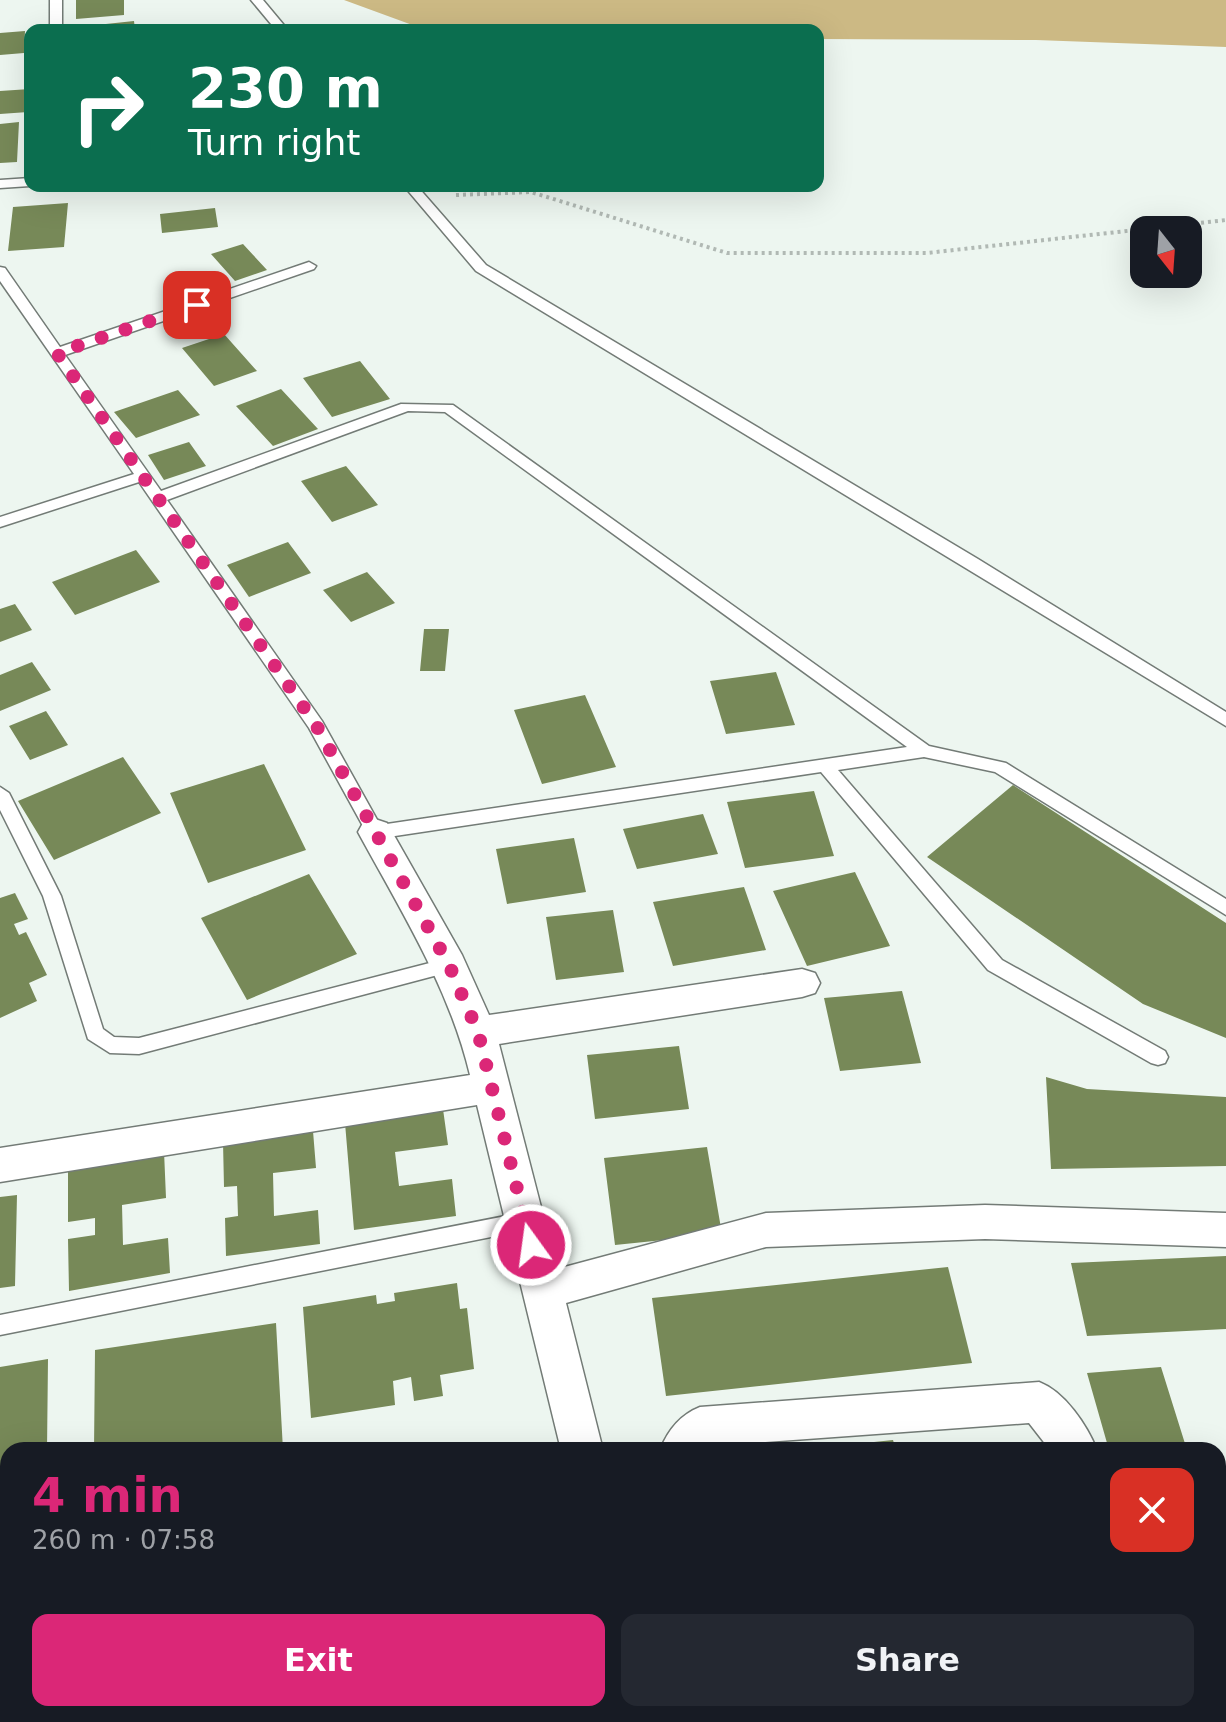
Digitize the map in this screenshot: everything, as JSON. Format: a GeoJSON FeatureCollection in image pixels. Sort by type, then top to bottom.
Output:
{"type":"FeatureCollection","features":[{"type":"Feature","properties":{"kind":"street"},"geometry":{"type":"LineString","coordinates":[[375,832],[449,965],[478,1032],[580,1442]]}},
{"type":"Feature","properties":{"kind":"street"},"geometry":{"type":"LineString","coordinates":[[478,1032],[802,983]]}},
{"type":"Feature","properties":{"kind":"street"},"geometry":{"type":"LineString","coordinates":[[0,1165],[493,1087]]}},
{"type":"Feature","properties":{"kind":"street"},"geometry":{"type":"LineString","coordinates":[[543,1291],[766,1230],[985,1222],[1226,1230]]}},
{"type":"Feature","properties":{"kind":"street"},"geometry":{"type":"LineString","coordinates":[[688,1442],[700,1427],[1039,1402],[1070,1442]]}},
{"type":"Feature","properties":{"kind":"lane"},"geometry":{"type":"LineString","coordinates":[[56,0],[56,24]]}},
{"type":"Feature","properties":{"kind":"lane"},"geometry":{"type":"LineString","coordinates":[[257,0],[277,24]]}},
{"type":"Feature","properties":{"kind":"lane"},"geometry":{"type":"LineString","coordinates":[[0,184],[24,182]]}},
{"type":"Feature","properties":{"kind":"lane"},"geometry":{"type":"LineString","coordinates":[[415,192],[481,268],[972,563],[1226,720]]}},
{"type":"Feature","properties":{"kind":"lane"},"geometry":{"type":"LineString","coordinates":[[57,353],[309,266]]}},
{"type":"Feature","properties":{"kind":"lane"},"geometry":{"type":"LineString","coordinates":[[0,271],[316,725],[375,832],[924,751],[1000,767],[1226,908]]}},
{"type":"Feature","properties":{"kind":"lane"},"geometry":{"type":"LineString","coordinates":[[158,498],[406,407],[448,408],[924,751]]}},
{"type":"Feature","properties":{"kind":"lane"},"geometry":{"type":"LineString","coordinates":[[0,522],[143,476]]}},
{"type":"Feature","properties":{"kind":"lane"},"geometry":{"type":"LineString","coordinates":[[825,766],[995,965],[1158,1057]]}},
{"type":"Feature","properties":{"kind":"lane"},"geometry":{"type":"LineString","coordinates":[[0,793],[52,896],[95,1033],[110,1045],[139,1046],[449,965]]}},
{"type":"Feature","properties":{"kind":"lane"},"geometry":{"type":"LineString","coordinates":[[0,1325],[526,1221]]}},
{"type":"Feature","properties":{"kind":"path"},"geometry":{"type":"LineString","coordinates":[[415,192],[531,192],[727,253],[927,253],[1226,220]]}},
{"type":"Feature","properties":{"kind":"shaded area"},"geometry":{"type":"Polygon","coordinates":[[[344,0],[1226,0],[1226,47],[1036,40],[824,39],[824,24],[410,24],[344,0]]]}},
{"type":"Feature","properties":{"kind":"building"},"geometry":{"type":"Polygon","coordinates":[[[76,0],[124,0],[124,15],[76,19],[76,0]]]}},
{"type":"Feature","properties":{"kind":"building"},"geometry":{"type":"Polygon","coordinates":[[[134,21],[134,24],[106,24],[134,21]]]}},
{"type":"Feature","properties":{"kind":"building"},"geometry":{"type":"Polygon","coordinates":[[[24,31],[24,53],[0,55],[0,33],[24,31]]]}},
{"type":"Feature","properties":{"kind":"building"},"geometry":{"type":"Polygon","coordinates":[[[24,89],[24,112],[0,114],[0,91],[24,89]]]}},
{"type":"Feature","properties":{"kind":"building"},"geometry":{"type":"Polygon","coordinates":[[[19,122],[17,162],[0,163],[0,124],[19,122]]]}},
{"type":"Feature","properties":{"kind":"building"},"geometry":{"type":"Polygon","coordinates":[[[68,203],[64,247],[8,251],[13,207],[68,203]]]}},
{"type":"Feature","properties":{"kind":"building"},"geometry":{"type":"Polygon","coordinates":[[[215,208],[218,227],[162,233],[160,214],[215,208]]]}},
{"type":"Feature","properties":{"kind":"building"},"geometry":{"type":"Polygon","coordinates":[[[243,244],[267,270],[235,281],[211,254],[243,244]]]}},
{"type":"Feature","properties":{"kind":"building"},"geometry":{"type":"Polygon","coordinates":[[[224,334],[257,371],[214,386],[182,348],[224,334]]]}},
{"type":"Feature","properties":{"kind":"building"},"geometry":{"type":"Polygon","coordinates":[[[360,361],[390,399],[332,417],[303,378],[360,361]]]}},
{"type":"Feature","properties":{"kind":"building"},"geometry":{"type":"Polygon","coordinates":[[[281,389],[318,429],[273,446],[236,406],[281,389]]]}},
{"type":"Feature","properties":{"kind":"building"},"geometry":{"type":"Polygon","coordinates":[[[178,390],[200,415],[136,438],[114,412],[178,390]]]}},
{"type":"Feature","properties":{"kind":"building"},"geometry":{"type":"Polygon","coordinates":[[[189,442],[206,466],[164,480],[148,455],[189,442]]]}},
{"type":"Feature","properties":{"kind":"building"},"geometry":{"type":"Polygon","coordinates":[[[346,466],[378,505],[332,522],[301,481],[346,466]]]}},
{"type":"Feature","properties":{"kind":"building"},"geometry":{"type":"Polygon","coordinates":[[[288,542],[311,573],[249,597],[227,565],[288,542]]]}},
{"type":"Feature","properties":{"kind":"building"},"geometry":{"type":"Polygon","coordinates":[[[136,550],[160,582],[75,615],[52,582],[136,550]]]}},
{"type":"Feature","properties":{"kind":"building"},"geometry":{"type":"Polygon","coordinates":[[[367,572],[395,603],[351,622],[323,590],[367,572]]]}},
{"type":"Feature","properties":{"kind":"building"},"geometry":{"type":"Polygon","coordinates":[[[15,604],[32,630],[0,642],[0,609],[15,604]]]}},
{"type":"Feature","properties":{"kind":"building"},"geometry":{"type":"Polygon","coordinates":[[[424,629],[449,629],[445,671],[420,671],[424,629]]]}},
{"type":"Feature","properties":{"kind":"building"},"geometry":{"type":"Polygon","coordinates":[[[32,662],[51,690],[0,711],[0,675],[32,662]]]}},
{"type":"Feature","properties":{"kind":"building"},"geometry":{"type":"Polygon","coordinates":[[[776,672],[795,725],[726,734],[710,681],[776,672]]]}},
{"type":"Feature","properties":{"kind":"building"},"geometry":{"type":"Polygon","coordinates":[[[585,695],[616,767],[542,784],[514,710],[585,695]]]}},
{"type":"Feature","properties":{"kind":"building"},"geometry":{"type":"Polygon","coordinates":[[[46,711],[68,745],[30,760],[9,726],[46,711]]]}},
{"type":"Feature","properties":{"kind":"building"},"geometry":{"type":"Polygon","coordinates":[[[123,757],[161,813],[54,860],[18,801],[123,757]]]}},
{"type":"Feature","properties":{"kind":"building"},"geometry":{"type":"Polygon","coordinates":[[[264,764],[306,850],[208,883],[170,793],[264,764]]]}},
{"type":"Feature","properties":{"kind":"building"},"geometry":{"type":"Polygon","coordinates":[[[1013,785],[1226,923],[1226,1038],[1143,1004],[927,857],[1013,785]]]}},
{"type":"Feature","properties":{"kind":"building"},"geometry":{"type":"Polygon","coordinates":[[[814,791],[834,856],[745,868],[727,802],[814,791]]]}},
{"type":"Feature","properties":{"kind":"building"},"geometry":{"type":"Polygon","coordinates":[[[703,814],[718,854],[637,869],[623,829],[703,814]]]}},
{"type":"Feature","properties":{"kind":"building"},"geometry":{"type":"Polygon","coordinates":[[[574,838],[586,892],[507,904],[496,849],[574,838]]]}},
{"type":"Feature","properties":{"kind":"building"},"geometry":{"type":"Polygon","coordinates":[[[855,872],[890,946],[807,966],[773,891],[855,872]]]}},
{"type":"Feature","properties":{"kind":"building"},"geometry":{"type":"Polygon","coordinates":[[[309,874],[357,954],[247,1000],[201,918],[309,874]]]}},
{"type":"Feature","properties":{"kind":"building"},"geometry":{"type":"Polygon","coordinates":[[[744,887],[766,950],[673,966],[653,902],[744,887]]]}},
{"type":"Feature","properties":{"kind":"building"},"geometry":{"type":"Polygon","coordinates":[[[15,893],[28,919],[14,924],[19,935],[26,932],[47,975],[29,983],[37,1001],[0,1018],[0,898],[15,893]]]}},
{"type":"Feature","properties":{"kind":"building"},"geometry":{"type":"Polygon","coordinates":[[[613,910],[624,972],[556,980],[546,917],[613,910]]]}},
{"type":"Feature","properties":{"kind":"building"},"geometry":{"type":"Polygon","coordinates":[[[902,991],[921,1063],[840,1071],[824,998],[902,991]]]}},
{"type":"Feature","properties":{"kind":"building"},"geometry":{"type":"Polygon","coordinates":[[[679,1046],[689,1109],[595,1119],[587,1055],[679,1046]]]}},
{"type":"Feature","properties":{"kind":"building"},"geometry":{"type":"Polygon","coordinates":[[[1046,1077],[1087,1089],[1226,1097],[1226,1166],[1051,1169],[1046,1077]]]}},
{"type":"Feature","properties":{"kind":"building"},"geometry":{"type":"Polygon","coordinates":[[[443,1109],[448,1145],[395,1152],[399,1186],[452,1179],[456,1216],[354,1230],[345,1123],[443,1109]]]}},
{"type":"Feature","properties":{"kind":"building"},"geometry":{"type":"Polygon","coordinates":[[[313,1131],[316,1168],[273,1173],[274,1216],[318,1210],[320,1244],[226,1256],[225,1218],[238,1216],[237,1186],[224,1187],[223,1142],[313,1131]]]}},
{"type":"Feature","properties":{"kind":"building"},"geometry":{"type":"Polygon","coordinates":[[[707,1147],[722,1234],[615,1245],[604,1158],[707,1147]]]}},
{"type":"Feature","properties":{"kind":"building"},"geometry":{"type":"Polygon","coordinates":[[[164,1151],[166,1198],[122,1205],[123,1245],[168,1238],[170,1273],[69,1291],[68,1239],[95,1235],[95,1218],[68,1222],[68,1167],[164,1151]]]}},
{"type":"Feature","properties":{"kind":"building"},"geometry":{"type":"Polygon","coordinates":[[[17,1195],[15,1286],[0,1288],[0,1197],[17,1195]]]}},
{"type":"Feature","properties":{"kind":"building"},"geometry":{"type":"Polygon","coordinates":[[[1226,1256],[1226,1329],[1087,1336],[1071,1263],[1226,1256]]]}},
{"type":"Feature","properties":{"kind":"building"},"geometry":{"type":"Polygon","coordinates":[[[948,1267],[972,1363],[666,1396],[652,1298],[948,1267]]]}},
{"type":"Feature","properties":{"kind":"building"},"geometry":{"type":"Polygon","coordinates":[[[457,1283],[460,1309],[467,1308],[474,1369],[440,1375],[443,1396],[414,1401],[411,1377],[393,1381],[395,1405],[311,1418],[303,1307],[376,1295],[377,1304],[395,1301],[394,1293],[457,1283]]]}},
{"type":"Feature","properties":{"kind":"building"},"geometry":{"type":"Polygon","coordinates":[[[276,1323],[283,1442],[94,1442],[95,1350],[276,1323]]]}},
{"type":"Feature","properties":{"kind":"building"},"geometry":{"type":"Polygon","coordinates":[[[48,1359],[47,1442],[0,1442],[0,1367],[48,1359]]]}},
{"type":"Feature","properties":{"kind":"building"},"geometry":{"type":"Polygon","coordinates":[[[1161,1367],[1184,1442],[1107,1442],[1087,1373],[1161,1367]]]}},
{"type":"Feature","properties":{"kind":"route"},"geometry":{"type":"LineString","coordinates":[[197,305],[57,353],[316,725],[449,965],[478,1032],[531,1245]]}}]}
